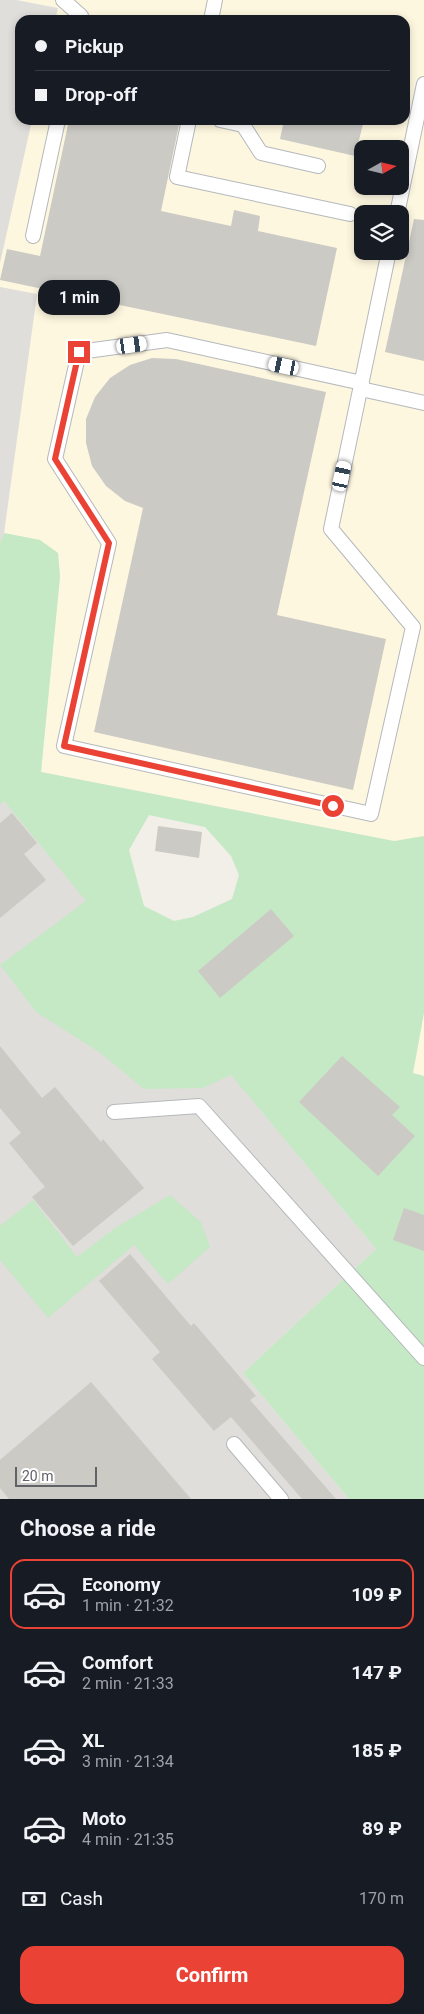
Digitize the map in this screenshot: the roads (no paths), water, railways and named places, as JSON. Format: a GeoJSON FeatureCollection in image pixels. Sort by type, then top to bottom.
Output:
{"type":"FeatureCollection","features":[{"type":"Feature","properties":{"kind":"lane"},"geometry":{"type":"LineString","coordinates":[[63,0],[80,15]]}},
{"type":"Feature","properties":{"kind":"lane"},"geometry":{"type":"LineString","coordinates":[[212,15],[215,0]]}},
{"type":"Feature","properties":{"kind":"lane"},"geometry":{"type":"LineString","coordinates":[[399,205],[424,84]]}},
{"type":"Feature","properties":{"kind":"lane"},"geometry":{"type":"LineString","coordinates":[[33,236],[57,125]]}},
{"type":"Feature","properties":{"kind":"lane"},"geometry":{"type":"LineString","coordinates":[[188,125],[177,177],[350,214]]}},
{"type":"Feature","properties":{"kind":"lane"},"geometry":{"type":"LineString","coordinates":[[242,125],[261,153],[318,166]]}},
{"type":"Feature","properties":{"kind":"lane"},"geometry":{"type":"LineString","coordinates":[[387,260],[361,386],[332,529],[413,627],[371,814],[64,746],[109,543],[55,459],[79,352],[167,340],[361,386],[424,403]]}},
{"type":"Feature","properties":{"kind":"lane"},"geometry":{"type":"LineString","coordinates":[[114,1112],[199,1106],[424,1358]]}},
{"type":"Feature","properties":{"kind":"lane"},"geometry":{"type":"LineString","coordinates":[[234,1444],[281,1499]]}}]}
